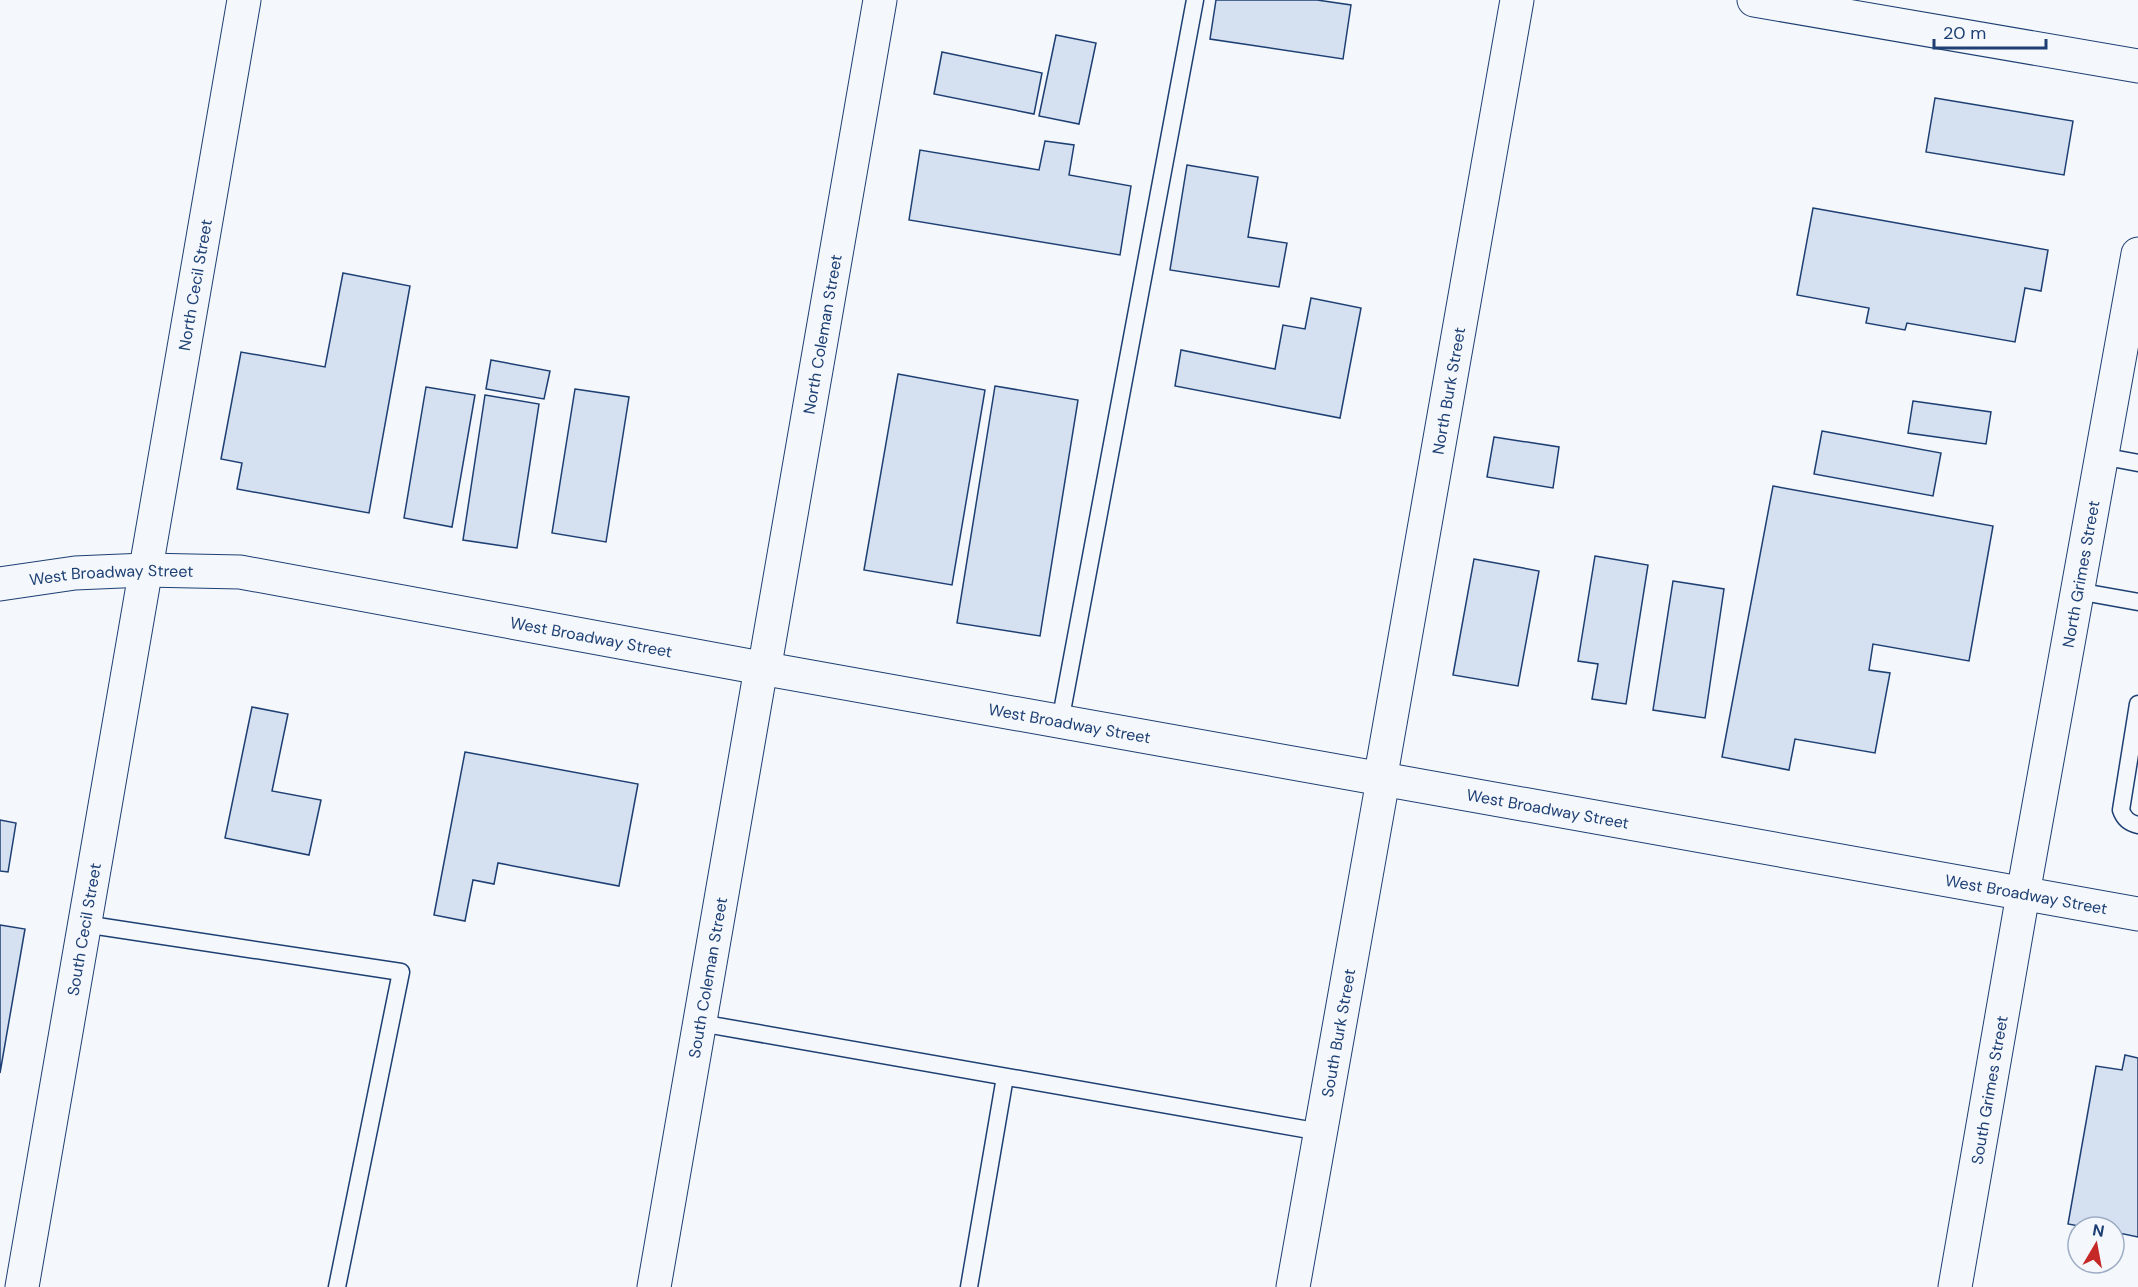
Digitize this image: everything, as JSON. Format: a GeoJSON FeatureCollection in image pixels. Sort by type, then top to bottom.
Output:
{"type":"FeatureCollection","features":[{"type":"Feature","properties":{"kind":"street","name":"North Cecil Street"},"geometry":{"type":"LineString","coordinates":[[145,570],[244,0]]}},
{"type":"Feature","properties":{"kind":"street","name":"North Coleman Street"},"geometry":{"type":"LineString","coordinates":[[761,668],[768,647],[880,0]]}},
{"type":"Feature","properties":{"kind":"street","name":"North Burk Street"},"geometry":{"type":"LineString","coordinates":[[1383,780],[1384,757],[1517,0]]}},
{"type":"Feature","properties":{"kind":"street"},"geometry":{"type":"LineString","coordinates":[[1754,0],[2138,66]]}},
{"type":"Feature","properties":{"kind":"street","name":"North Grimes Street"},"geometry":{"type":"LineString","coordinates":[[2023,894],[2138,254]]}},
{"type":"Feature","properties":{"kind":"street","name":"West Broadway Street"},"geometry":{"type":"LineString","coordinates":[[3,582],[75,573],[145,570],[240,572],[1060,722],[2138,914]]}},
{"type":"Feature","properties":{"kind":"street","name":"South Cecil Street"},"geometry":{"type":"LineString","coordinates":[[21,1287],[145,570]]}},
{"type":"Feature","properties":{"kind":"street","name":"South Coleman Street"},"geometry":{"type":"LineString","coordinates":[[654,1287],[761,668]]}},
{"type":"Feature","properties":{"kind":"street","name":"South Burk Street"},"geometry":{"type":"LineString","coordinates":[[1293,1287],[1383,780]]}},
{"type":"Feature","properties":{"kind":"street","name":"South Grimes Street"},"geometry":{"type":"LineString","coordinates":[[1955,1287],[2023,894]]}},
{"type":"Feature","properties":{"kind":"lane"},"geometry":{"type":"LineString","coordinates":[[1060,722],[1195,0]]}},
{"type":"Feature","properties":{"kind":"lane"},"geometry":{"type":"LineString","coordinates":[[2101,456],[2138,463]]}},
{"type":"Feature","properties":{"kind":"lane"},"geometry":{"type":"LineString","coordinates":[[2077,591],[2138,602]]}},
{"type":"Feature","properties":{"kind":"lane"},"geometry":{"type":"LineString","coordinates":[[2138,704],[2121,810],[2123,816],[2132,824],[2138,825]]}},
{"type":"Feature","properties":{"kind":"lane"},"geometry":{"type":"LineString","coordinates":[[84,924],[401,972],[337,1287]]}},
{"type":"Feature","properties":{"kind":"lane"},"geometry":{"type":"LineString","coordinates":[[700,1023],[1321,1132]]}},
{"type":"Feature","properties":{"kind":"lane"},"geometry":{"type":"LineString","coordinates":[[969,1287],[1005,1077]]}},
{"type":"Feature","properties":{"kind":"building"},"geometry":{"type":"Polygon","coordinates":[[[1216,0],[1317,0],[1351,5],[1343,59],[1210,39],[1216,0]]]}},
{"type":"Feature","properties":{"kind":"building"},"geometry":{"type":"Polygon","coordinates":[[[1056,35],[1096,43],[1079,124],[1039,116],[1056,35]]]}},
{"type":"Feature","properties":{"kind":"building"},"geometry":{"type":"Polygon","coordinates":[[[942,52],[1042,73],[1034,114],[934,94],[942,52]]]}},
{"type":"Feature","properties":{"kind":"building"},"geometry":{"type":"Polygon","coordinates":[[[1935,98],[2073,121],[2064,175],[1926,152],[1935,98]]]}},
{"type":"Feature","properties":{"kind":"building"},"geometry":{"type":"Polygon","coordinates":[[[1045,141],[1074,145],[1069,175],[1131,186],[1120,255],[909,220],[920,150],[1039,170],[1045,141]]]}},
{"type":"Feature","properties":{"kind":"building"},"geometry":{"type":"Polygon","coordinates":[[[1187,165],[1258,177],[1248,237],[1287,243],[1279,287],[1170,270],[1187,165]]]}},
{"type":"Feature","properties":{"kind":"building"},"geometry":{"type":"Polygon","coordinates":[[[1813,208],[2048,250],[2041,291],[2025,288],[2015,342],[1907,323],[1905,330],[1866,323],[1869,308],[1797,295],[1813,208]]]}},
{"type":"Feature","properties":{"kind":"building"},"geometry":{"type":"Polygon","coordinates":[[[343,273],[410,286],[369,513],[237,489],[242,463],[221,459],[241,352],[325,367],[343,273]]]}},
{"type":"Feature","properties":{"kind":"building"},"geometry":{"type":"Polygon","coordinates":[[[1311,298],[1361,308],[1340,418],[1175,386],[1181,350],[1275,369],[1283,325],[1305,329],[1311,298]]]}},
{"type":"Feature","properties":{"kind":"building"},"geometry":{"type":"Polygon","coordinates":[[[491,360],[550,371],[544,399],[486,389],[491,360]]]}},
{"type":"Feature","properties":{"kind":"building"},"geometry":{"type":"Polygon","coordinates":[[[898,374],[985,390],[952,585],[864,570],[898,374]]]}},
{"type":"Feature","properties":{"kind":"building"},"geometry":{"type":"Polygon","coordinates":[[[995,386],[1078,400],[1040,636],[957,623],[995,386]]]}},
{"type":"Feature","properties":{"kind":"building"},"geometry":{"type":"Polygon","coordinates":[[[426,387],[475,395],[452,527],[404,518],[426,387]]]}},
{"type":"Feature","properties":{"kind":"building"},"geometry":{"type":"Polygon","coordinates":[[[575,389],[629,397],[606,542],[552,533],[575,389]]]}},
{"type":"Feature","properties":{"kind":"building"},"geometry":{"type":"Polygon","coordinates":[[[485,395],[539,404],[517,548],[463,540],[485,395]]]}},
{"type":"Feature","properties":{"kind":"building"},"geometry":{"type":"Polygon","coordinates":[[[1913,401],[1991,412],[1986,444],[1908,433],[1913,401]]]}},
{"type":"Feature","properties":{"kind":"building"},"geometry":{"type":"Polygon","coordinates":[[[1822,431],[1941,453],[1933,496],[1814,474],[1822,431]]]}},
{"type":"Feature","properties":{"kind":"building"},"geometry":{"type":"Polygon","coordinates":[[[1494,437],[1559,447],[1553,488],[1487,477],[1494,437]]]}},
{"type":"Feature","properties":{"kind":"building"},"geometry":{"type":"Polygon","coordinates":[[[1773,486],[1993,526],[1969,661],[1873,644],[1869,670],[1890,673],[1875,753],[1795,739],[1789,770],[1722,757],[1773,486]]]}},
{"type":"Feature","properties":{"kind":"building"},"geometry":{"type":"Polygon","coordinates":[[[1595,556],[1648,565],[1626,704],[1592,699],[1598,664],[1578,661],[1595,556]]]}},
{"type":"Feature","properties":{"kind":"building"},"geometry":{"type":"Polygon","coordinates":[[[1474,559],[1539,571],[1518,686],[1453,675],[1474,559]]]}},
{"type":"Feature","properties":{"kind":"building"},"geometry":{"type":"Polygon","coordinates":[[[1673,581],[1724,589],[1705,718],[1653,710],[1673,581]]]}},
{"type":"Feature","properties":{"kind":"building"},"geometry":{"type":"Polygon","coordinates":[[[252,707],[288,714],[272,791],[321,800],[309,855],[225,838],[252,707]]]}},
{"type":"Feature","properties":{"kind":"building"},"geometry":{"type":"Polygon","coordinates":[[[465,752],[638,784],[619,886],[498,863],[494,884],[473,880],[465,921],[434,915],[465,752]]]}},
{"type":"Feature","properties":{"kind":"building"},"geometry":{"type":"Polygon","coordinates":[[[0,820],[16,823],[8,872],[0,871],[0,820]]]}},
{"type":"Feature","properties":{"kind":"building"},"geometry":{"type":"Polygon","coordinates":[[[0,925],[25,929],[0,1073],[0,925]]]}},
{"type":"Feature","properties":{"kind":"building"},"geometry":{"type":"Polygon","coordinates":[[[2125,1055],[2138,1058],[2138,1237],[2126,1234],[2126,1215],[2070,1215],[2096,1066],[2122,1070],[2125,1055]]]}}]}
